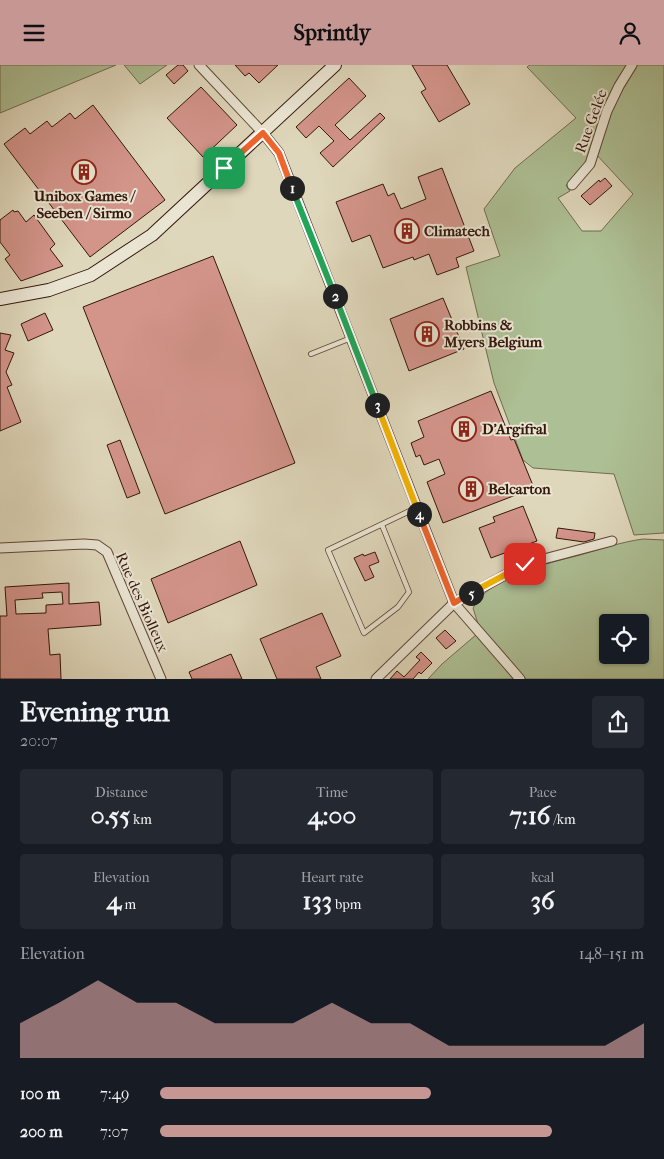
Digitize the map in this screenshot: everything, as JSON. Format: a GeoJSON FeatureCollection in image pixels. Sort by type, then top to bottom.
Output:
{"type":"FeatureCollection","features":[{"type":"Feature","properties":{"kind":"street"},"geometry":{"type":"LineString","coordinates":[[199,65],[263,133],[279,153],[454,603],[520,679]]}},
{"type":"Feature","properties":{"kind":"street"},"geometry":{"type":"LineString","coordinates":[[0,299],[49,290],[90,275],[152,235],[335,65]]}},
{"type":"Feature","properties":{"kind":"street","name":"Rue Gelée"},"geometry":{"type":"LineString","coordinates":[[572,185],[590,164],[606,111],[632,65]]}},
{"type":"Feature","properties":{"kind":"street"},"geometry":{"type":"LineString","coordinates":[[376,679],[454,603],[525,564],[612,541]]}},
{"type":"Feature","properties":{"kind":"street","name":"Rue des Biolleux"},"geometry":{"type":"LineString","coordinates":[[0,548],[84,543],[97,545],[107,553],[161,679]]}},
{"type":"Feature","properties":{"kind":"lane"},"geometry":{"type":"LineString","coordinates":[[310,354],[351,338]]}},
{"type":"Feature","properties":{"kind":"lane"},"geometry":{"type":"LineString","coordinates":[[382,525],[409,593],[398,607],[364,633],[328,550],[416,508]]}},
{"type":"Feature","properties":{"kind":"green space"},"geometry":{"type":"Polygon","coordinates":[[[0,65],[116,65],[0,113],[0,65]]]}},
{"type":"Feature","properties":{"kind":"green space"},"geometry":{"type":"Polygon","coordinates":[[[124,65],[167,65],[140,84],[124,65]]]}},
{"type":"Feature","properties":{"kind":"green space"},"geometry":{"type":"Polygon","coordinates":[[[530,65],[630,65],[583,171],[566,185],[570,191],[558,198],[582,231],[601,231],[633,194],[595,153],[610,112],[635,65],[664,65],[664,533],[634,535],[614,474],[533,468],[523,460],[494,383],[466,267],[500,256],[484,209],[515,168],[576,118],[527,67],[530,65]]]}},
{"type":"Feature","properties":{"kind":"green space"},"geometry":{"type":"Polygon","coordinates":[[[643,539],[664,540],[664,679],[526,679],[478,624],[473,608],[481,597],[506,579],[536,567],[643,539]]]}},
{"type":"Feature","properties":{"kind":"green space"},"geometry":{"type":"Polygon","coordinates":[[[477,634],[516,679],[428,679],[442,664],[477,634]]]}},
{"type":"Feature","properties":{"kind":"building"},"geometry":{"type":"Polygon","coordinates":[[[178,65],[183,65],[188,71],[174,84],[166,75],[178,65]]]}},
{"type":"Feature","properties":{"kind":"building"},"geometry":{"type":"Polygon","coordinates":[[[235,65],[278,65],[259,83],[249,73],[245,76],[235,65]]]}},
{"type":"Feature","properties":{"kind":"building"},"geometry":{"type":"Polygon","coordinates":[[[412,65],[447,65],[470,104],[439,122],[421,92],[426,89],[412,65]]]}},
{"type":"Feature","properties":{"kind":"building"},"geometry":{"type":"Polygon","coordinates":[[[349,78],[366,96],[335,125],[350,140],[380,113],[385,118],[333,167],[320,153],[334,141],[319,126],[306,138],[296,127],[349,78]]]}},
{"type":"Feature","properties":{"kind":"building"},"geometry":{"type":"Polygon","coordinates":[[[201,87],[237,125],[203,157],[167,118],[201,87]]]}},
{"type":"Feature","properties":{"kind":"building","name":"Unibox Games / Seeben / Sirmo"},"geometry":{"type":"Polygon","coordinates":[[[93,105],[165,200],[90,257],[4,144],[25,128],[30,134],[47,121],[52,127],[70,113],[75,119],[93,105]]]}},
{"type":"Feature","properties":{"kind":"building","name":"Climatech"},"geometry":{"type":"Polygon","coordinates":[[[442,168],[474,251],[456,258],[459,267],[437,275],[429,254],[414,260],[413,257],[383,268],[370,235],[352,242],[336,202],[383,184],[388,196],[394,193],[401,209],[426,199],[418,177],[442,168]]]}},
{"type":"Feature","properties":{"kind":"building"},"geometry":{"type":"Polygon","coordinates":[[[605,178],[612,186],[590,205],[581,196],[599,180],[600,182],[605,178]]]}},
{"type":"Feature","properties":{"kind":"building"},"geometry":{"type":"Polygon","coordinates":[[[13,210],[14,212],[18,211],[26,222],[34,215],[55,244],[50,249],[63,266],[21,281],[5,259],[10,255],[0,242],[0,220],[13,210]]]}},
{"type":"Feature","properties":{"kind":"building"},"geometry":{"type":"Polygon","coordinates":[[[213,256],[295,463],[165,514],[83,307],[213,256]]]}},
{"type":"Feature","properties":{"kind":"building","name":"Robbins & Myers Belgium"},"geometry":{"type":"Polygon","coordinates":[[[443,298],[464,349],[409,371],[390,319],[443,298]]]}},
{"type":"Feature","properties":{"kind":"building"},"geometry":{"type":"Polygon","coordinates":[[[45,313],[53,330],[28,341],[21,324],[45,313]]]}},
{"type":"Feature","properties":{"kind":"building"},"geometry":{"type":"Polygon","coordinates":[[[0,333],[11,335],[5,350],[14,353],[6,372],[12,385],[7,387],[21,422],[0,431],[0,333]]]}},
{"type":"Feature","properties":{"kind":"building"},"geometry":{"type":"Polygon","coordinates":[[[491,391],[511,440],[514,439],[534,488],[443,523],[427,482],[445,474],[439,459],[424,465],[420,455],[416,457],[411,443],[424,437],[418,421],[491,391]]]}},
{"type":"Feature","properties":{"kind":"building"},"geometry":{"type":"Polygon","coordinates":[[[120,440],[140,493],[127,498],[107,445],[120,440]]]}},
{"type":"Feature","properties":{"kind":"building"},"geometry":{"type":"Polygon","coordinates":[[[523,506],[537,541],[491,558],[479,528],[495,522],[493,517],[523,506]]]}},
{"type":"Feature","properties":{"kind":"building"},"geometry":{"type":"Polygon","coordinates":[[[558,528],[595,533],[594,539],[584,542],[556,538],[558,528]]]}},
{"type":"Feature","properties":{"kind":"building"},"geometry":{"type":"Polygon","coordinates":[[[240,541],[257,585],[168,623],[151,579],[240,541]]]}},
{"type":"Feature","properties":{"kind":"building"},"geometry":{"type":"Polygon","coordinates":[[[375,552],[379,562],[369,566],[374,577],[365,581],[354,558],[375,552]]]}},
{"type":"Feature","properties":{"kind":"building"},"geometry":{"type":"Polygon","coordinates":[[[69,583],[69,604],[99,602],[101,625],[48,629],[50,655],[60,654],[61,679],[0,679],[0,616],[7,616],[5,587],[69,583]],[[62,592],[42,593],[43,598],[15,600],[16,614],[46,613],[46,605],[63,604],[62,592]]]}},
{"type":"Feature","properties":{"kind":"building"},"geometry":{"type":"Polygon","coordinates":[[[322,613],[341,656],[316,667],[321,679],[277,679],[260,639],[322,613]]]}},
{"type":"Feature","properties":{"kind":"building"},"geometry":{"type":"Polygon","coordinates":[[[445,630],[456,641],[446,649],[436,638],[445,630]]]}},
{"type":"Feature","properties":{"kind":"building"},"geometry":{"type":"Polygon","coordinates":[[[421,652],[432,663],[421,674],[419,672],[413,679],[390,679],[397,671],[404,677],[420,660],[416,657],[421,652]]]}},
{"type":"Feature","properties":{"kind":"building"},"geometry":{"type":"Polygon","coordinates":[[[231,654],[242,679],[192,679],[189,672],[231,654]]]}},
{"type":"Feature","properties":{"kind":"place","name":"Unibox Games / Seeben / Sirmo"},"geometry":{"type":"Point","coordinates":[84,172]}},
{"type":"Feature","properties":{"kind":"place","name":"Climatech"},"geometry":{"type":"Point","coordinates":[407,231]}},
{"type":"Feature","properties":{"kind":"place","name":"Robbins & Myers Belgium"},"geometry":{"type":"Point","coordinates":[427,334]}},
{"type":"Feature","properties":{"kind":"place","name":"D'Argifral"},"geometry":{"type":"Point","coordinates":[464,429]}},
{"type":"Feature","properties":{"kind":"place","name":"Belcarton"},"geometry":{"type":"Point","coordinates":[471,489]}},
{"type":"Feature","properties":{"kind":"route"},"geometry":{"type":"LineString","coordinates":[[224,168],[263,133],[279,153],[454,603],[525,564]]}}]}
